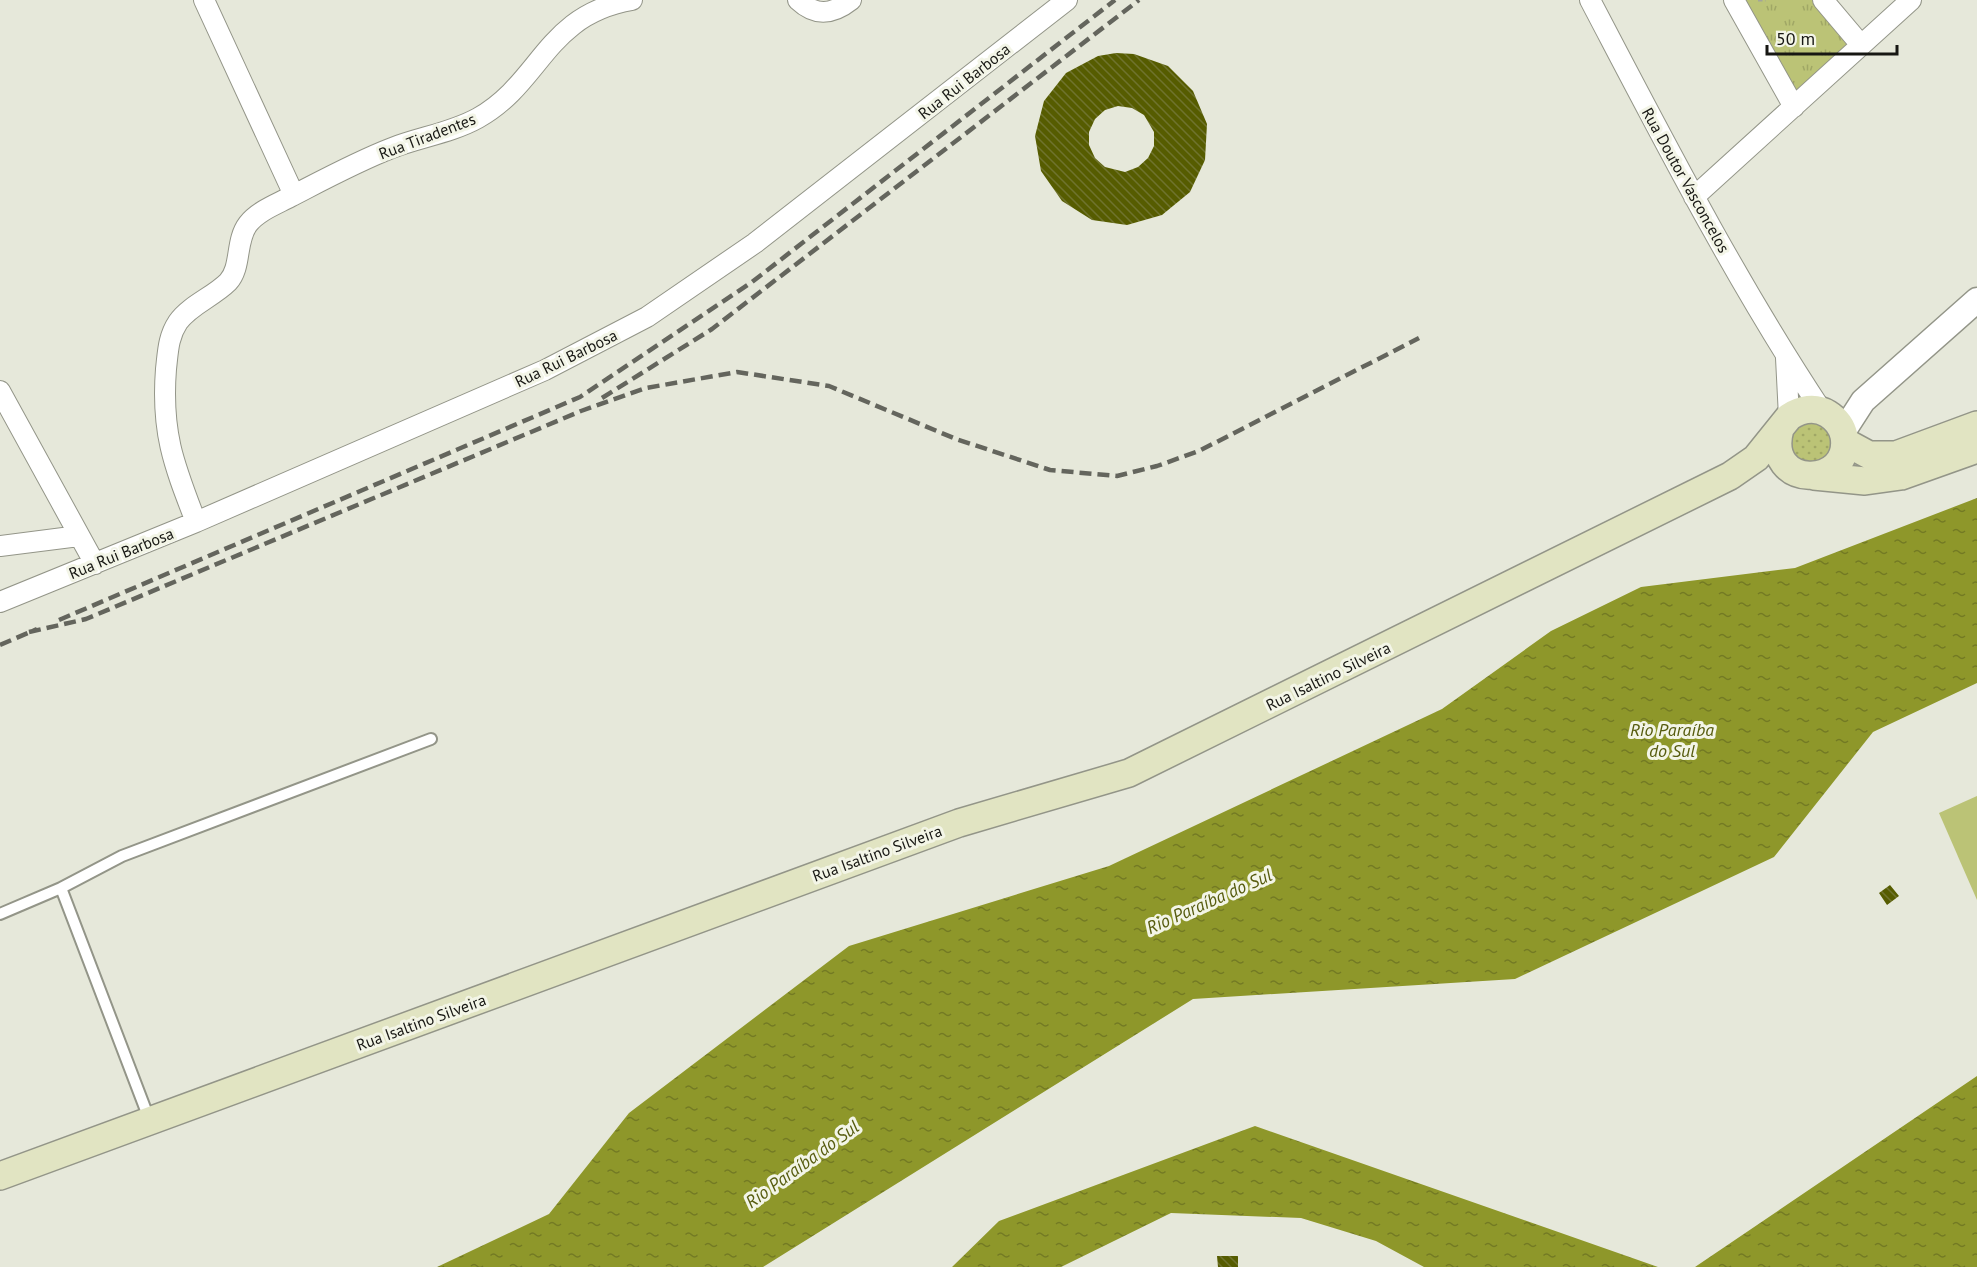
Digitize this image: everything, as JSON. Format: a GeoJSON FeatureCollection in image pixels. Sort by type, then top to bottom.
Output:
{"type":"FeatureCollection","features":[{"type":"Feature","properties":{"kind":"main road"},"geometry":{"type":"LineString","coordinates":[[1730,476],[1755,458],[1784,423],[1805,410],[1834,424],[1869,455],[1896,455],[1977,425]]}},
{"type":"Feature","properties":{"kind":"main road"},"geometry":{"type":"LineString","coordinates":[[1784,423],[1777,438],[1780,458],[1804,474],[1865,481],[1901,476],[1977,449]]}},
{"type":"Feature","properties":{"kind":"main road"},"geometry":{"type":"LineString","coordinates":[[1730,476],[1824,474],[1839,461],[1834,424]]}},
{"type":"Feature","properties":{"kind":"main road","name":"Rua Isaltino Silveira"},"geometry":{"type":"LineString","coordinates":[[0,1176],[959,823],[1130,773],[1730,476]]}},
{"type":"Feature","properties":{"kind":"street"},"geometry":{"type":"LineString","coordinates":[[204,0],[294,195]]}},
{"type":"Feature","properties":{"kind":"street","name":"Rua Tiradentes"},"geometry":{"type":"LineString","coordinates":[[196,522],[171,459],[165,427],[163,402],[169,338],[180,320],[232,278],[240,239],[248,223],[294,195],[392,148],[452,130],[479,117],[513,89],[560,34],[576,22],[611,4],[632,0]]}},
{"type":"Feature","properties":{"kind":"street"},"geometry":{"type":"LineString","coordinates":[[798,0],[818,14],[831,13],[851,0]]}},
{"type":"Feature","properties":{"kind":"street","name":"Rua Rui Barbosa"},"geometry":{"type":"LineString","coordinates":[[0,602],[196,522],[545,370],[647,317],[755,243],[1067,0]]}},
{"type":"Feature","properties":{"kind":"street","name":"Rua Doutor Vasconcelos"},"geometry":{"type":"LineString","coordinates":[[1590,0],[1694,197],[1786,358],[1834,424]]}},
{"type":"Feature","properties":{"kind":"street"},"geometry":{"type":"LineString","coordinates":[[1734,0],[1794,107]]}},
{"type":"Feature","properties":{"kind":"street"},"geometry":{"type":"LineString","coordinates":[[1823,0],[1862,45]]}},
{"type":"Feature","properties":{"kind":"street"},"geometry":{"type":"LineString","coordinates":[[1694,197],[1911,0]]}},
{"type":"Feature","properties":{"kind":"street"},"geometry":{"type":"LineString","coordinates":[[1834,424],[1977,300]]}},
{"type":"Feature","properties":{"kind":"street","name":"Rua Doutor Vasconcelos"},"geometry":{"type":"LineString","coordinates":[[1784,423],[1786,358]]}},
{"type":"Feature","properties":{"kind":"street"},"geometry":{"type":"LineString","coordinates":[[0,391],[95,564]]}},
{"type":"Feature","properties":{"kind":"street"},"geometry":{"type":"LineString","coordinates":[[0,546],[79,536]]}},
{"type":"Feature","properties":{"kind":"lane"},"geometry":{"type":"LineString","coordinates":[[0,914],[61,888],[122,856],[431,739]]}},
{"type":"Feature","properties":{"kind":"lane"},"geometry":{"type":"LineString","coordinates":[[61,888],[150,1122]]}},
{"type":"Feature","properties":{"kind":"path"},"geometry":{"type":"LineString","coordinates":[[1758,0],[1766,0]]}},
{"type":"Feature","properties":{"kind":"green space"},"geometry":{"type":"Polygon","coordinates":[[[1744,0],[1812,0],[1852,46],[1795,94],[1744,0]]]}},
{"type":"Feature","properties":{"kind":"green space"},"geometry":{"type":"Polygon","coordinates":[[[1801,417],[1833,429],[1829,460],[1798,467],[1786,428],[1801,417]]]}},
{"type":"Feature","properties":{"kind":"green space"},"geometry":{"type":"Polygon","coordinates":[[[1977,796],[1977,900],[1939,813],[1977,796]]]}},
{"type":"Feature","properties":{"kind":"water","name":"Rio Paraíba do Sul"},"geometry":{"type":"Polygon","coordinates":[[[1977,498],[1977,683],[1873,732],[1774,857],[1515,979],[1193,999],[763,1267],[437,1267],[549,1214],[629,1113],[849,946],[1109,866],[1442,709],[1551,631],[1641,587],[1795,568],[1977,498]]]}},
{"type":"Feature","properties":{"kind":"water"},"geometry":{"type":"Polygon","coordinates":[[[1977,1076],[1977,1267],[1695,1267],[1977,1076]]]}},
{"type":"Feature","properties":{"kind":"water"},"geometry":{"type":"Polygon","coordinates":[[[1255,1126],[1658,1267],[1424,1267],[1376,1241],[1301,1218],[1171,1213],[1061,1267],[952,1267],[999,1221],[1255,1126]]]}},
{"type":"Feature","properties":{"kind":"building"},"geometry":{"type":"Polygon","coordinates":[[[1116,53],[1134,54],[1168,66],[1193,91],[1207,124],[1205,160],[1190,192],[1162,215],[1127,225],[1092,220],[1062,201],[1041,171],[1035,136],[1044,101],[1066,73],[1098,56],[1116,53]],[[1118,106],[1105,110],[1095,119],[1089,132],[1089,145],[1095,158],[1105,167],[1125,172],[1138,167],[1148,158],[1154,146],[1154,132],[1144,115],[1132,108],[1118,106]]]}},
{"type":"Feature","properties":{"kind":"building"},"geometry":{"type":"Polygon","coordinates":[[[1890,885],[1899,896],[1887,905],[1879,893],[1890,885]]]}},
{"type":"Feature","properties":{"kind":"building"},"geometry":{"type":"Polygon","coordinates":[[[1217,1256],[1238,1256],[1238,1267],[1218,1267],[1217,1256]]]}},
{"type":"Feature","properties":{"kind":"railway"},"geometry":{"type":"LineString","coordinates":[[59,620],[580,397],[752,282],[1115,0]]}},
{"type":"Feature","properties":{"kind":"railway"},"geometry":{"type":"LineString","coordinates":[[602,398],[712,329],[1139,0]]}},
{"type":"Feature","properties":{"kind":"railway"},"geometry":{"type":"LineString","coordinates":[[29,632],[86,619],[581,411],[646,388],[737,372],[829,386],[956,439],[1050,470],[1117,476],[1157,466],[1199,451],[1419,338]]}},
{"type":"Feature","properties":{"kind":"railway"},"geometry":{"type":"LineString","coordinates":[[0,645],[37,629]]}}]}
